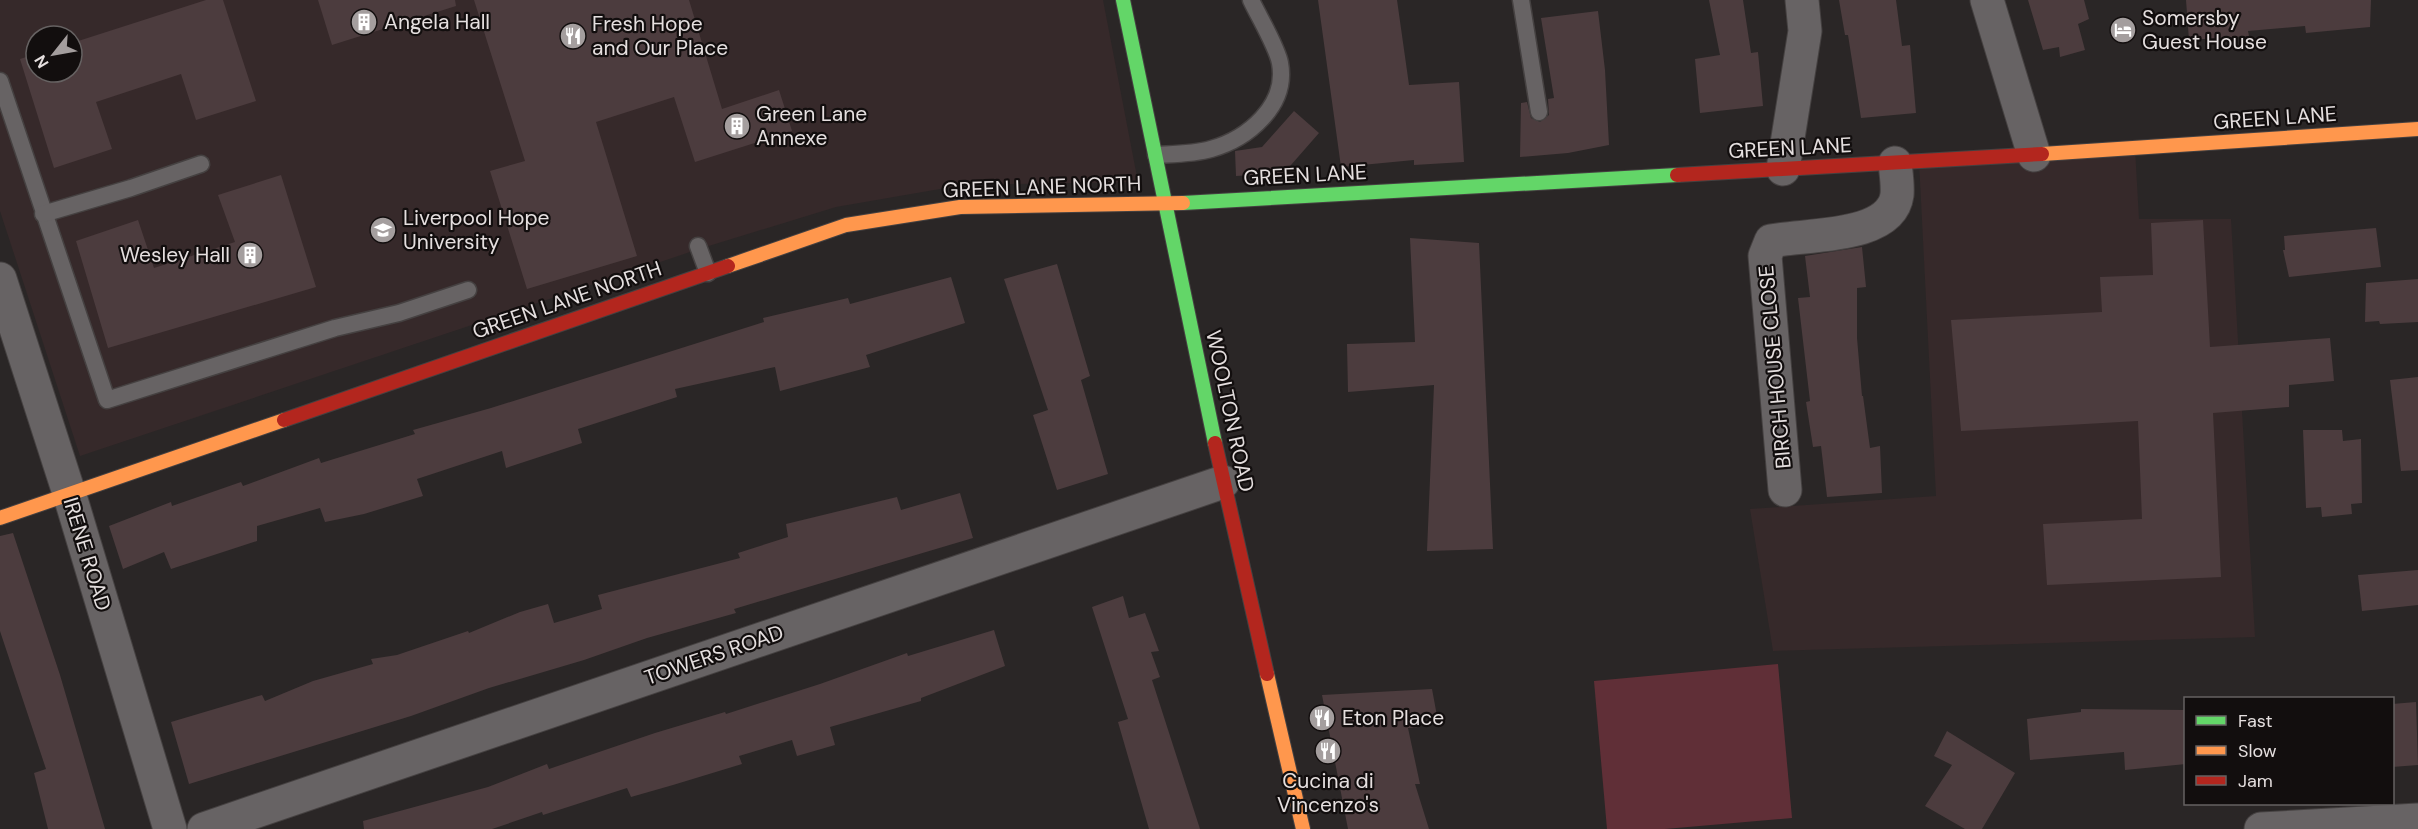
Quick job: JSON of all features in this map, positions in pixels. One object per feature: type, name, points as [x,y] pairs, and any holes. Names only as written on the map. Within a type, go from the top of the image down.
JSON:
[{"type":"street","name":"WOOLTON ROAD","points":[[1123,0],[1223,482],[1303,829]]},
{"type":"street","points":[[1783,169],[1805,31],[1802,0]]},
{"type":"street","points":[[1987,0],[2034,155]]},
{"type":"street","name":"GREEN LANE","points":[[1165,204],[2034,155],[2418,129]]},
{"type":"street","name":"BIRCH HOUSE CLOSE","points":[[1785,490],[1765,256],[1772,241],[1864,228],[1887,217],[1897,196],[1895,163]]},
{"type":"street","name":"GREEN LANE NORTH","points":[[0,518],[70,496],[846,225],[960,207],[1165,204]]},
{"type":"street","name":"IRENE ROAD","points":[[0,279],[70,496],[170,829]]},
{"type":"street","name":"TOWERS ROAD","points":[[204,829],[1223,482]]},
{"type":"street","points":[[2261,829],[2418,820]]},
{"type":"lane","points":[[1156,155],[1211,150],[1242,135],[1258,124],[1275,100],[1281,77],[1280,62],[1251,0]]},
{"type":"lane","points":[[1521,0],[1539,112]]},
{"type":"lane","points":[[0,81],[107,400],[335,327],[399,313],[468,290]]},
{"type":"lane","points":[[44,214],[201,164]]},
{"type":"lane","points":[[698,246],[708,273]]},
{"type":"shaded area","name":"Liverpool Hope University","points":[[0,0],[1103,0],[1138,182],[963,185],[836,207],[699,249],[80,456],[0,211]]},
{"type":"shaded area","points":[[2135,148],[2139,219],[2231,219],[2255,637],[1773,651],[1750,509],[1936,496],[1919,161]]},
{"type":"shaded area","points":[[1778,664],[1792,818],[1665,829],[1607,829],[1594,681]]},
{"type":"building","points":[[206,0],[223,0],[256,101],[196,120],[181,74],[96,102],[112,149],[54,168],[28,84],[84,84],[84,39]]},
{"type":"building","name":"Angela Hall","points":[[318,0],[455,0],[456,6],[332,45]]},
{"type":"building","points":[[474,0],[689,0],[722,109],[779,90],[792,131],[695,162],[674,97],[596,122],[637,256],[527,289],[490,171],[525,161]]},
{"type":"building","points":[[1318,0],[1397,0],[1409,85],[1459,82],[1464,162],[1414,165],[1414,160],[1341,167]]},
{"type":"building","points":[[1709,0],[1743,0],[1751,53],[1758,52],[1763,106],[1700,113],[1695,59],[1720,55]]},
{"type":"building","points":[[1839,0],[1896,0],[1902,46],[1910,45],[1916,113],[1861,118],[1848,35],[1845,35]]},
{"type":"building","points":[[2028,0],[2084,0],[2089,19],[2078,24],[2085,50],[2060,57],[2059,47],[2043,50]]},
{"type":"building","points":[[2186,0],[2371,0],[2370,27],[2306,33],[2305,26],[2248,31],[2249,36],[2189,40]]},
{"type":"building","points":[[1598,11],[1605,70],[1609,145],[1568,153],[1520,157],[1521,103],[1527,102],[1531,118],[1540,122],[1549,115],[1548,99],[1554,98],[1541,18]]},
{"type":"building","points":[[24,58],[24,72],[20,59]]},
{"type":"building","points":[[1294,111],[1319,133],[1284,173],[1236,176],[1235,151],[1262,147]]},
{"type":"building","name":"Wesley Hall","points":[[281,175],[316,287],[108,348],[76,241],[138,220],[154,268],[235,242],[218,195]]},
{"type":"building","points":[[2203,220],[2210,347],[2330,338],[2334,381],[2289,385],[2289,407],[2213,413],[2221,577],[2047,585],[2043,524],[2142,519],[2138,421],[1961,431],[1951,320],[2102,312],[2100,277],[2153,275],[2151,223]]},
{"type":"building","points":[[2376,228],[2381,267],[2289,277],[2283,250],[2285,250],[2284,236]]},
{"type":"building","points":[[1410,238],[1479,243],[1493,549],[1427,551],[1434,385],[1348,392],[1347,344],[1415,342]]},
{"type":"building","points":[[1862,247],[1866,287],[1857,288],[1857,338],[1862,396],[1870,448],[1880,446],[1882,493],[1827,497],[1821,446],[1813,447],[1806,402],[1810,401],[1798,298],[1810,297],[1805,256]]},
{"type":"building","points":[[1057,264],[1090,376],[1081,380],[1108,474],[1057,490],[1033,415],[1048,410],[1004,279]]},
{"type":"building","points":[[951,277],[965,323],[866,355],[870,367],[780,391],[775,367],[675,389],[677,397],[578,429],[582,443],[506,468],[502,451],[417,479],[423,496],[364,514],[325,522],[320,508],[257,526],[257,541],[171,569],[164,552],[123,569],[109,526],[171,502],[172,506],[241,482],[243,486],[319,458],[321,463],[415,434],[413,430],[491,408],[764,322],[763,318],[848,298],[850,304]]},
{"type":"building","points":[[2418,279],[2418,322],[2380,324],[2379,321],[2365,322],[2366,283]]},
{"type":"building","points":[[2418,377],[2418,470],[2401,471],[2390,380]]},
{"type":"building","points":[[2303,430],[2342,430],[2343,441],[2361,439],[2362,503],[2351,504],[2352,514],[2322,517],[2321,507],[2306,508]]},
{"type":"building","points":[[960,493],[973,538],[734,609],[736,613],[647,638],[584,660],[489,688],[411,716],[189,784],[171,722],[262,695],[265,701],[313,681],[373,664],[371,659],[397,655],[468,631],[469,633],[520,612],[548,604],[554,623],[602,609],[598,595],[740,558],[738,553],[788,537],[786,524],[897,497],[901,510]]},
{"type":"building","points":[[13,533],[60,675],[105,829],[48,829],[34,773],[46,769],[0,631],[0,536]]},
{"type":"building","points":[[2418,570],[2418,605],[2362,611],[2358,575]]},
{"type":"building","points":[[1123,596],[1129,618],[1145,613],[1159,651],[1151,652],[1160,677],[1152,680],[1200,829],[1149,829],[1118,722],[1128,719],[1092,607]]},
{"type":"building","points":[[994,630],[1005,666],[921,698],[921,701],[830,727],[835,745],[797,756],[792,740],[739,756],[742,764],[673,785],[631,797],[627,788],[492,829],[364,829],[363,821],[488,787],[547,764],[549,769],[655,733],[725,712],[726,714],[820,684],[907,653],[908,656]]},
{"type":"building","points":[[1432,689],[1437,716],[1421,714],[1421,727],[1408,728],[1420,784],[1415,784],[1429,829],[1348,829],[1322,695]]},
{"type":"building","points":[[2416,702],[2418,765],[2394,767],[2394,704]]},
{"type":"building","points":[[2081,709],[2184,710],[2184,764],[2125,770],[2124,752],[2030,760],[2027,719],[2081,712]]},
{"type":"building","points":[[1947,731],[2015,773],[1982,829],[1965,829],[1925,806],[1952,765],[1934,756]]},
{"type":"traffic: fast","points":[[1123,0],[1215,443]]},
{"type":"traffic: fast","points":[[1183,203],[1677,175]]},
{"type":"traffic: slow","points":[[2042,154],[2418,129]]},
{"type":"traffic: slow","points":[[728,266],[846,225],[960,207],[1183,203]]},
{"type":"traffic: slow","points":[[0,518],[284,420]]},
{"type":"traffic: slow","points":[[1267,674],[1303,829]]},
{"type":"traffic: jam","points":[[1677,175],[2042,154]]},
{"type":"traffic: jam","points":[[284,420],[728,266]]},
{"type":"traffic: jam","points":[[1215,443],[1267,674]]},
{"type":"place","name":"Angela Hall","points":[[364,22]]},
{"type":"place","name":"Somersby Guest House","points":[[2123,30]]},
{"type":"place","name":"Fresh Hope and Our Place","points":[[573,36]]},
{"type":"place","name":"Green Lane Annexe","points":[[737,126]]},
{"type":"place","name":"Liverpool Hope University","points":[[383,230]]},
{"type":"place","name":"Wesley Hall","points":[[250,255]]},
{"type":"place","name":"Eton Place","points":[[1322,718]]},
{"type":"place","name":"Cucina di Vincenzo's","points":[[1328,751]]}]
